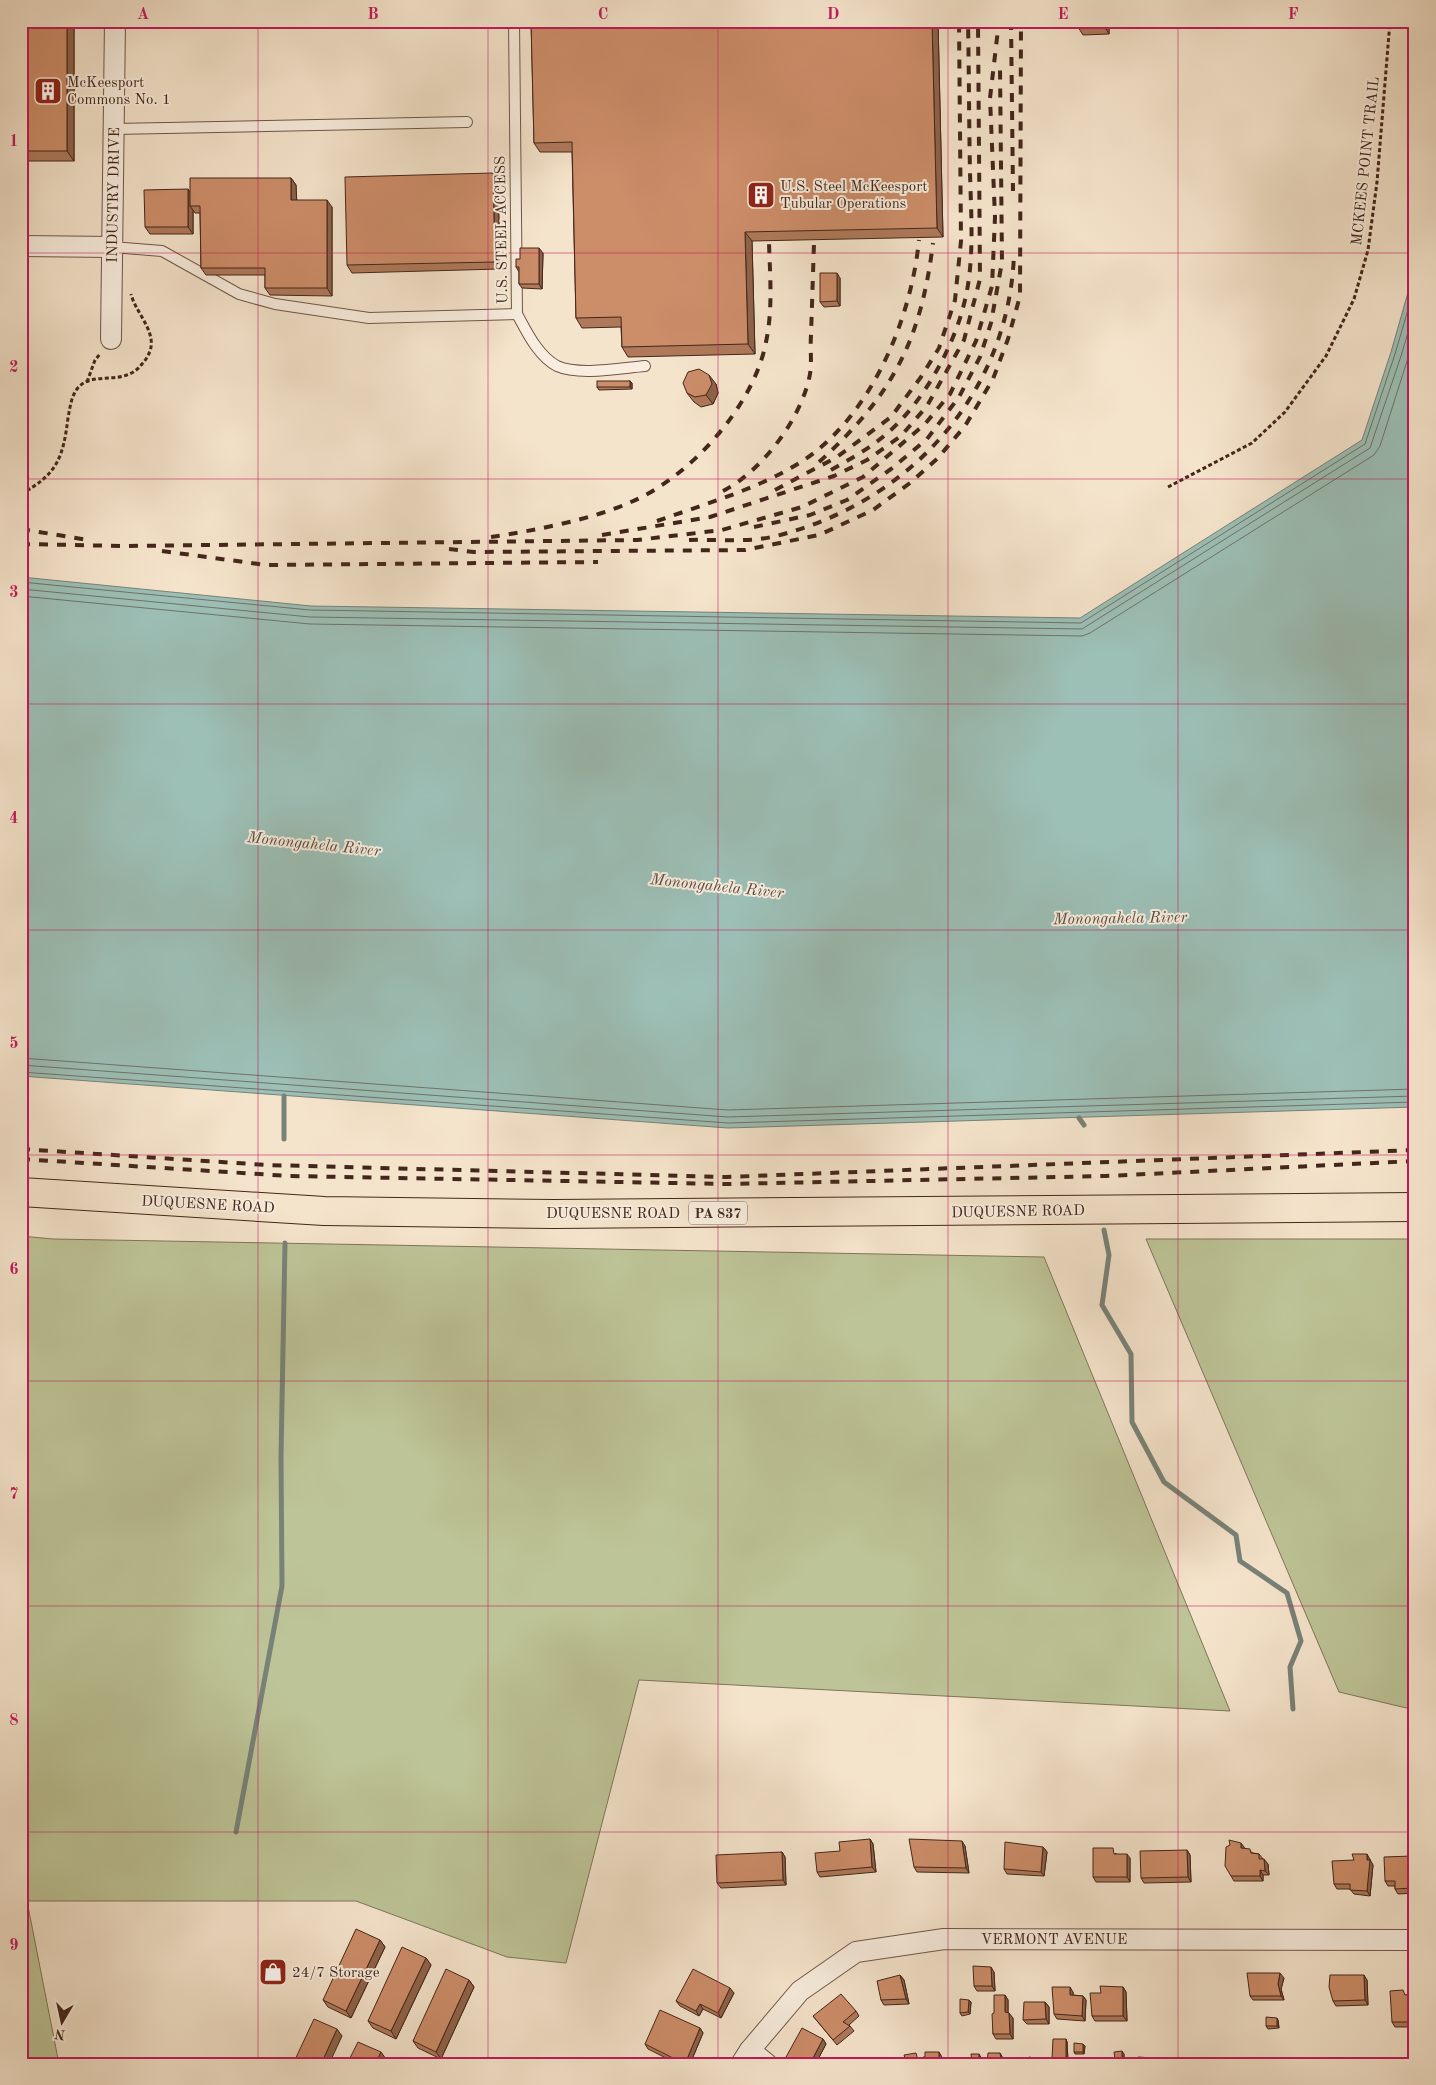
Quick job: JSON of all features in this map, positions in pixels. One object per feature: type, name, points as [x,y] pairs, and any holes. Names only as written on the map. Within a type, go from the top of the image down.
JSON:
[{"type":"main road","name":"DUQUESNE ROAD","points":[[21,1192],[324,1211],[554,1214],[1415,1207]]},
{"type":"street","name":"INDUSTRY DRIVE","points":[[111,339],[115,21]]},
{"type":"street","points":[[21,246],[112,247]]},
{"type":"street","name":"VERMONT AVENUE","points":[[745,2057],[800,1991],[856,1952],[944,1939],[1415,1940]]},
{"type":"street","points":[[745,2057],[767,2064]]},
{"type":"lane","name":"U.S. STEEL ACCESS","points":[[514,21],[518,314],[534,344],[556,365],[574,370],[645,366]]},
{"type":"lane","points":[[114,129],[468,122]]},
{"type":"lane","points":[[112,247],[162,251],[239,294],[275,304],[369,318],[518,314]]},
{"type":"path","name":"MCKEES POINT TRAIL","points":[[1168,487],[1252,443],[1285,412],[1326,356],[1354,299],[1368,250],[1377,182],[1390,21]]},
{"type":"path","points":[[87,382],[95,360],[111,339]]},
{"type":"green space","points":[[21,1236],[53,1239],[1044,1257],[1230,1711],[639,1680],[566,1963],[507,1957],[356,1901],[27,1901],[59,2064],[21,2064]]},
{"type":"green space","points":[[1146,1239],[1415,1239],[1415,1710],[1339,1692]]},
{"type":"water","name":"Monongahela River","points":[[1415,268],[1415,1107],[728,1128],[21,1076],[21,577],[311,606],[1080,618],[1362,440],[1391,352]]},
{"type":"building","name":"McKeesport Commons No. 1","points":[[21,21],[67,21],[67,151],[21,151]]},
{"type":"building","name":"U.S. Steel McKeesport Tubular Operations","points":[[531,21],[932,21],[937,228],[745,232],[748,344],[622,347],[621,317],[576,318],[572,142],[534,143]]},
{"type":"building","points":[[1078,21],[1104,21],[1104,26],[1078,27]]},
{"type":"building","points":[[493,173],[495,262],[347,265],[345,177]]},
{"type":"building","points":[[190,178],[291,178],[291,200],[327,200],[327,288],[265,288],[265,268],[201,268],[200,206],[190,206]]},
{"type":"building","points":[[188,189],[188,227],[145,227],[144,190]]},
{"type":"building","points":[[520,248],[539,248],[539,284],[519,284],[519,267],[516,267],[516,259],[520,259]]},
{"type":"building","points":[[820,273],[837,273],[837,301],[820,302]]},
{"type":"building","points":[[699,369],[709,375],[712,384],[706,395],[695,397],[687,393],[683,383],[688,372]]},
{"type":"building","points":[[597,381],[630,381],[630,387],[597,387]]},
{"type":"building","points":[[870,1839],[872,1867],[817,1872],[815,1853],[840,1851],[839,1842]]},
{"type":"building","points":[[909,1839],[962,1841],[966,1868],[914,1867]]},
{"type":"building","points":[[1229,1840],[1241,1843],[1241,1848],[1250,1849],[1251,1853],[1259,1854],[1259,1859],[1264,1859],[1265,1871],[1260,1870],[1260,1876],[1231,1876],[1225,1866],[1226,1847],[1230,1845]]},
{"type":"building","points":[[1005,1842],[1043,1847],[1041,1872],[1004,1869]]},
{"type":"building","points":[[1093,1848],[1113,1848],[1114,1854],[1127,1854],[1127,1877],[1093,1877]]},
{"type":"building","points":[[1187,1850],[1188,1877],[1141,1878],[1140,1851]]},
{"type":"building","points":[[782,1852],[783,1880],[717,1883],[716,1855]]},
{"type":"building","points":[[1352,1854],[1367,1854],[1367,1860],[1370,1860],[1367,1891],[1350,1890],[1350,1884],[1334,1884],[1332,1861],[1354,1860]]},
{"type":"building","points":[[1412,1856],[1413,1888],[1395,1889],[1395,1881],[1385,1881],[1384,1857]]},
{"type":"building","points":[[356,1929],[380,1940],[346,2011],[323,2000]]},
{"type":"building","points":[[402,1947],[426,1958],[391,2031],[368,2021]]},
{"type":"building","points":[[973,1966],[991,1967],[992,1986],[974,1986]]},
{"type":"building","points":[[446,1969],[469,1980],[436,2052],[413,2041]]},
{"type":"building","points":[[693,1969],[730,1988],[718,2013],[700,2004],[696,2011],[676,2001]]},
{"type":"building","points":[[1247,1973],[1280,1973],[1278,1984],[1281,1996],[1250,1996]]},
{"type":"building","points":[[900,1975],[906,1999],[881,2000],[877,1981]]},
{"type":"building","points":[[1330,1975],[1364,1975],[1365,2000],[1333,2001],[1329,1987]]},
{"type":"building","points":[[1100,1986],[1123,1987],[1123,2016],[1092,2016],[1090,1993],[1101,1993]]},
{"type":"building","points":[[1052,1987],[1070,1987],[1070,1995],[1083,1996],[1082,2016],[1054,2014]]},
{"type":"building","points":[[1403,1990],[1405,1995],[1415,1994],[1415,2022],[1392,2022],[1390,1991]]},
{"type":"building","points":[[841,1994],[856,2011],[843,2022],[850,2026],[833,2040],[813,2016]]},
{"type":"building","points":[[994,1995],[1005,1995],[1005,2012],[1009,2013],[1010,2034],[993,2034],[992,2014],[994,2013]]},
{"type":"building","points":[[960,1999],[969,2000],[968,2012],[960,2013]]},
{"type":"building","points":[[1024,2002],[1045,2002],[1046,2019],[1023,2020]]},
{"type":"building","points":[[660,2010],[700,2028],[685,2064],[645,2044]]},
{"type":"building","points":[[1266,2017],[1277,2018],[1277,2026],[1266,2026]]},
{"type":"building","points":[[314,2019],[337,2029],[321,2064],[293,2064]]},
{"type":"building","points":[[802,2028],[823,2039],[813,2058],[820,2062],[820,2064],[799,2064],[786,2057]]},
{"type":"building","points":[[1053,2039],[1066,2039],[1066,2058],[1052,2059]]},
{"type":"building","points":[[358,2042],[381,2052],[375,2064],[347,2064]]},
{"type":"building","points":[[1074,2043],[1083,2044],[1083,2052],[1074,2052]]},
{"type":"building","points":[[1122,2051],[1122,2058],[1115,2059],[1114,2052]]},
{"type":"building","points":[[925,2052],[939,2052],[939,2058],[947,2060],[947,2064],[923,2064]]},
{"type":"building","points":[[916,2053],[919,2064],[907,2064],[904,2055]]},
{"type":"building","points":[[988,2053],[1000,2053],[1002,2064],[987,2064]]},
{"type":"building","points":[[971,2054],[979,2054],[979,2064],[972,2064]]},
{"type":"building","points":[[1029,2057],[1039,2059],[1039,2064],[1016,2064],[1016,2059],[1028,2060]]},
{"type":"building","points":[[1138,2057],[1153,2058],[1155,2064],[1136,2064]]},
{"type":"building","points":[[647,2059],[654,2064],[644,2064]]},
{"type":"building","points":[[1093,2061],[1123,2062],[1123,2064],[1093,2064]]},
{"type":"building","points":[[1246,2062],[1279,2063],[1280,2064],[1246,2064]]},
{"type":"waterway","points":[[284,1096],[284,1139]]},
{"type":"waterway","points":[[1079,1118],[1084,1125]]},
{"type":"waterway","points":[[1104,1230],[1109,1255],[1102,1305],[1131,1354],[1132,1422],[1164,1482],[1236,1535],[1240,1561],[1287,1593],[1301,1641],[1290,1667],[1293,1709]]},
{"type":"waterway","points":[[236,1832],[282,1586],[281,1456],[285,1243]]},
{"type":"railway","points":[[775,490],[837,457],[891,417],[921,377],[939,348],[955,300],[961,241],[959,21]]},
{"type":"railway","points":[[831,470],[879,440],[911,409],[944,358],[959,321],[970,272],[971,255],[968,21]]},
{"type":"railway","points":[[602,535],[710,517],[834,476],[867,460],[901,436],[927,406],[964,340],[980,279],[978,21]]},
{"type":"railway","points":[[21,544],[125,546],[637,540],[722,530],[802,507],[863,477],[925,424],[950,394],[976,341],[992,286],[995,217],[990,98],[999,21]]},
{"type":"railway","points":[[1011,21],[1013,191]]},
{"type":"railway","points":[[449,549],[474,552],[745,550],[819,535],[873,510],[910,483],[937,459],[965,426],[993,379],[1008,339],[1020,296],[1021,21]]},
{"type":"railway","points":[[754,527],[810,515],[847,500],[891,469],[927,439],[959,397],[980,357],[991,323],[1002,262],[1000,68]]},
{"type":"railway","points":[[657,521],[731,495],[784,472],[826,443],[848,420],[867,393],[897,334],[915,271],[919,240]]},
{"type":"railway","points":[[491,537],[544,528],[581,519],[631,502],[653,491],[675,475],[716,437],[734,414],[748,390],[759,366],[766,342],[770,305],[769,243]]},
{"type":"railway","points":[[723,491],[738,482],[766,457],[789,425],[806,391],[811,365],[814,243]]},
{"type":"railway","points":[[819,462],[866,414],[884,390],[899,364],[911,338],[920,309],[928,278],[933,243]]},
{"type":"railway","points":[[689,540],[744,540],[776,536],[824,520],[869,498],[908,469],[943,435],[972,396],[993,352],[1008,305],[1014,254]]},
{"type":"railway","points":[[21,529],[88,540]]},
{"type":"railway","points":[[162,551],[266,565],[598,562]]},
{"type":"railway","points":[[21,1149],[267,1165],[727,1177],[1415,1150]]},
{"type":"railway","points":[[21,1159],[290,1176],[728,1184],[1106,1176],[1415,1161]]},
{"type":"place","name":"McKeesport Commons No. 1","points":[[48,91]]},
{"type":"place","name":"U.S. Steel McKeesport Tubular Operations","points":[[761,195]]},
{"type":"place","name":"24/7 Storage","points":[[273,1972]]}]
